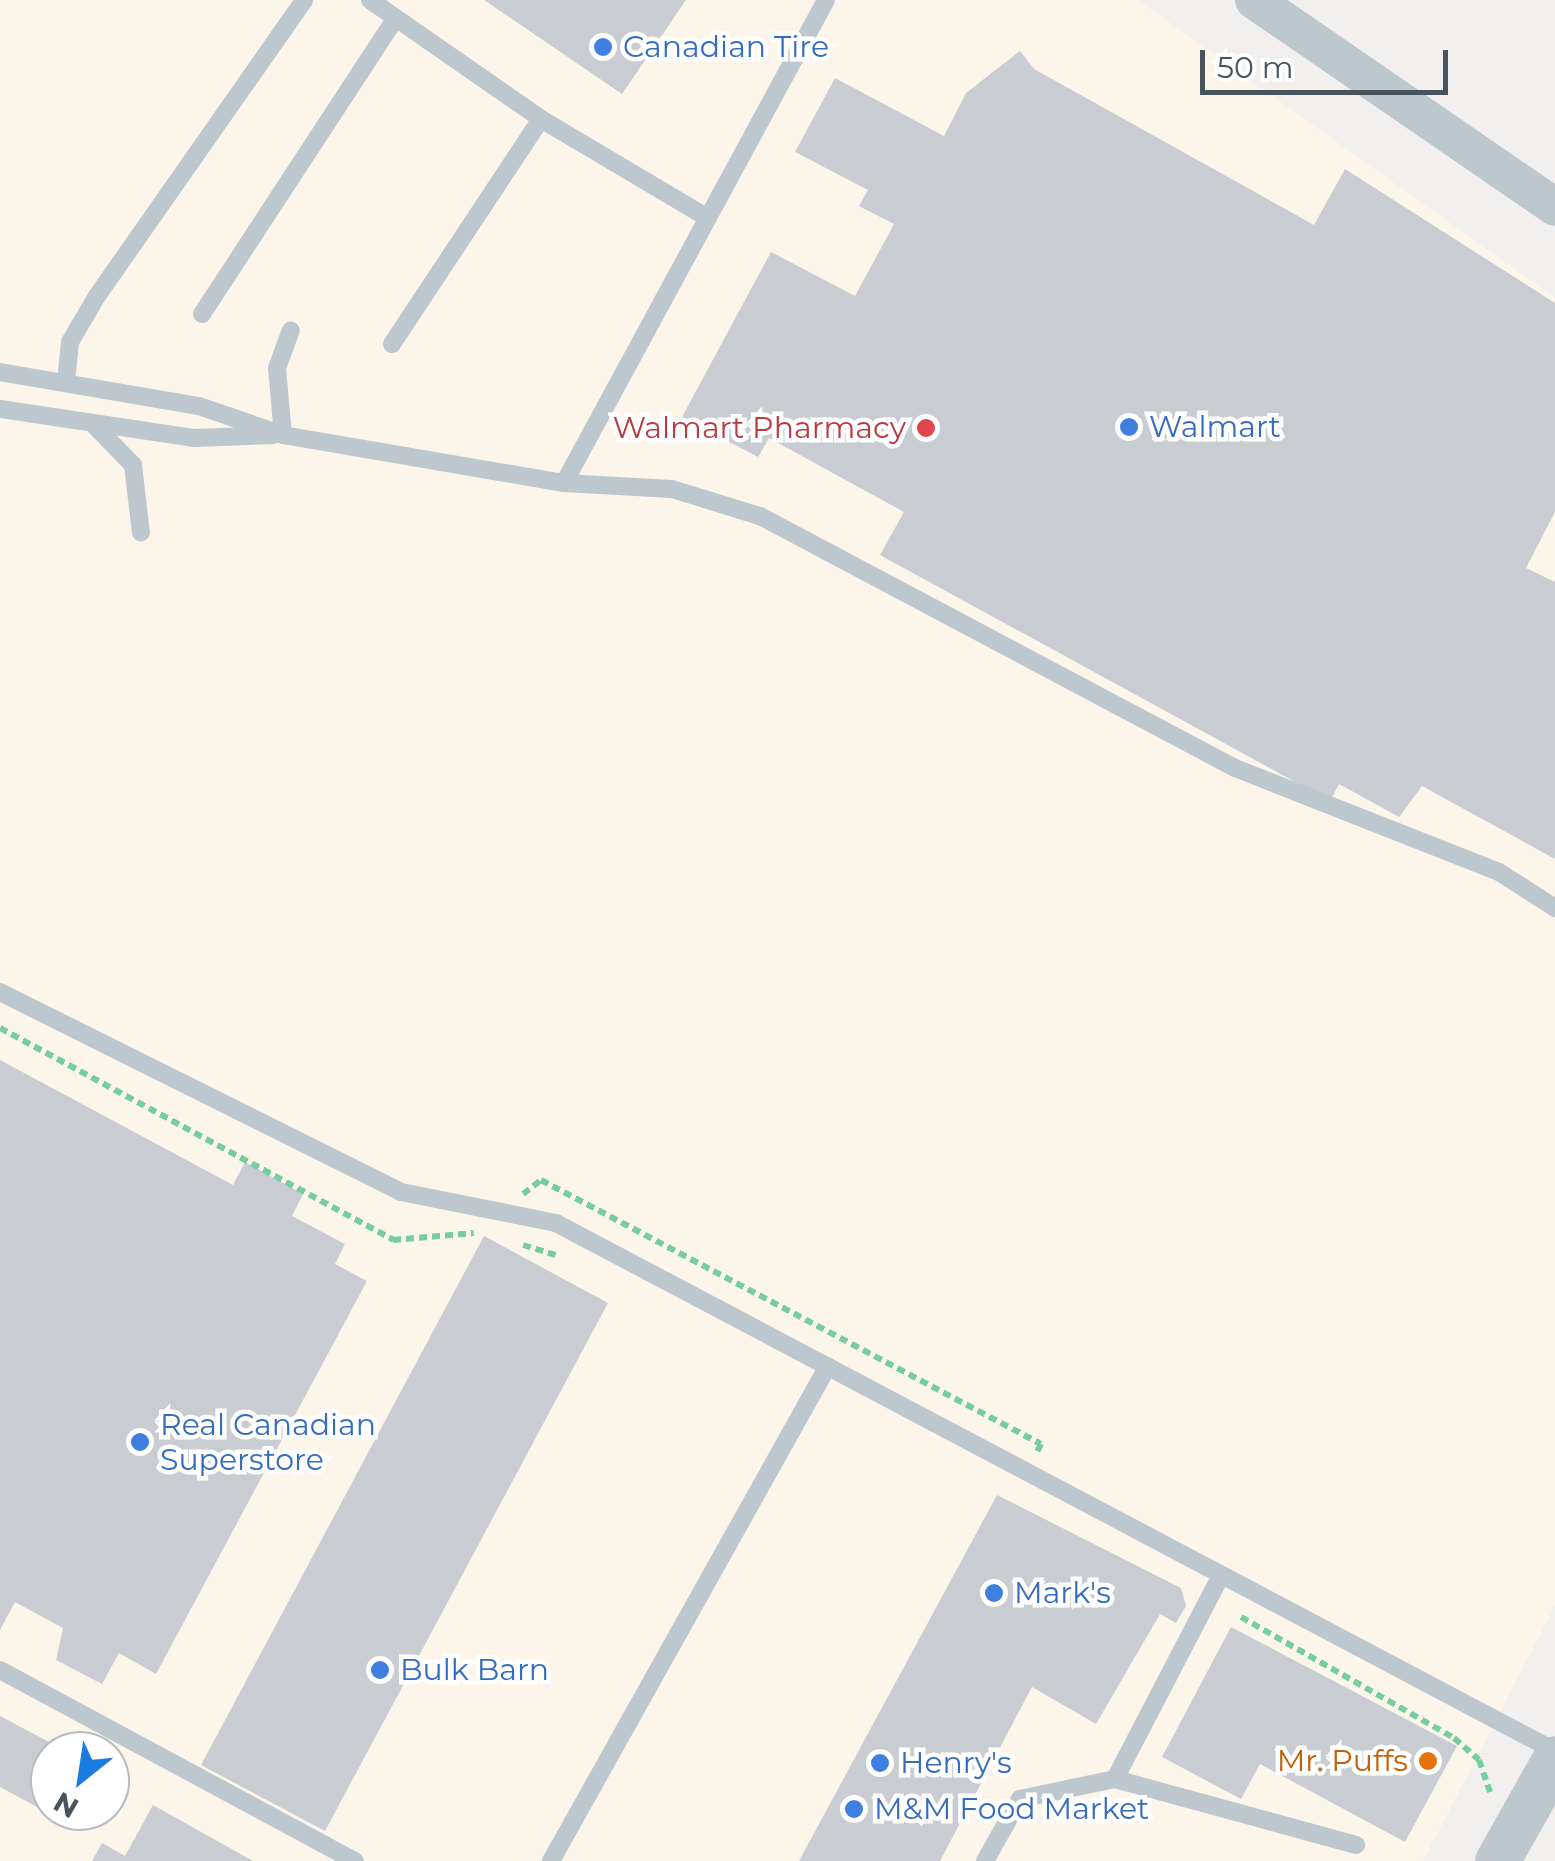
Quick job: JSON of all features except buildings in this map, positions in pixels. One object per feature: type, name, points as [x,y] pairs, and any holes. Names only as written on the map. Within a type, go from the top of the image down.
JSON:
[{"type":"street","points":[[1254,0],[1555,207]]},
{"type":"street","points":[[1497,1861],[1555,1754]]},
{"type":"lane","points":[[66,382],[70,342],[96,296],[304,0]]},
{"type":"lane","points":[[370,0],[541,119],[708,218]]},
{"type":"lane","points":[[564,483],[826,0]]},
{"type":"lane","points":[[202,314],[394,19]]},
{"type":"lane","points":[[392,344],[541,119]]},
{"type":"lane","points":[[283,435],[277,368],[291,330]]},
{"type":"lane","points":[[0,372],[199,406],[283,435],[564,483],[672,489],[760,516],[1235,768],[1499,872],[1555,908]]},
{"type":"lane","points":[[0,409],[195,438],[283,435]]},
{"type":"lane","points":[[89,422],[133,465],[141,533]]},
{"type":"lane","points":[[0,992],[400,1192],[556,1222],[1555,1754]]},
{"type":"lane","points":[[552,1861],[828,1366]]},
{"type":"lane","points":[[1115,1779],[1221,1574]]},
{"type":"lane","points":[[0,1670],[355,1861]]},
{"type":"lane","points":[[985,1861],[1020,1798],[1115,1779],[1356,1844]]},
{"type":"shaded area","points":[[0,0],[1138,0],[1555,298],[1555,1606],[1423,1861],[0,1861]]},
{"type":"place","name":"Canadian Tire","points":[[603,47]]},
{"type":"place","name":"Walmart","points":[[1129,427]]},
{"type":"place","name":"Walmart Pharmacy","points":[[926,428]]},
{"type":"place","name":"Real Canadian Superstore","points":[[140,1442]]},
{"type":"place","name":"Mark's","points":[[994,1593]]},
{"type":"place","name":"Bulk Barn","points":[[380,1670]]},
{"type":"place","name":"Mr. Puffs","points":[[1428,1761]]},
{"type":"place","name":"Henry's","points":[[880,1763]]},
{"type":"place","name":"M&M Food Market","points":[[854,1809]]}]
